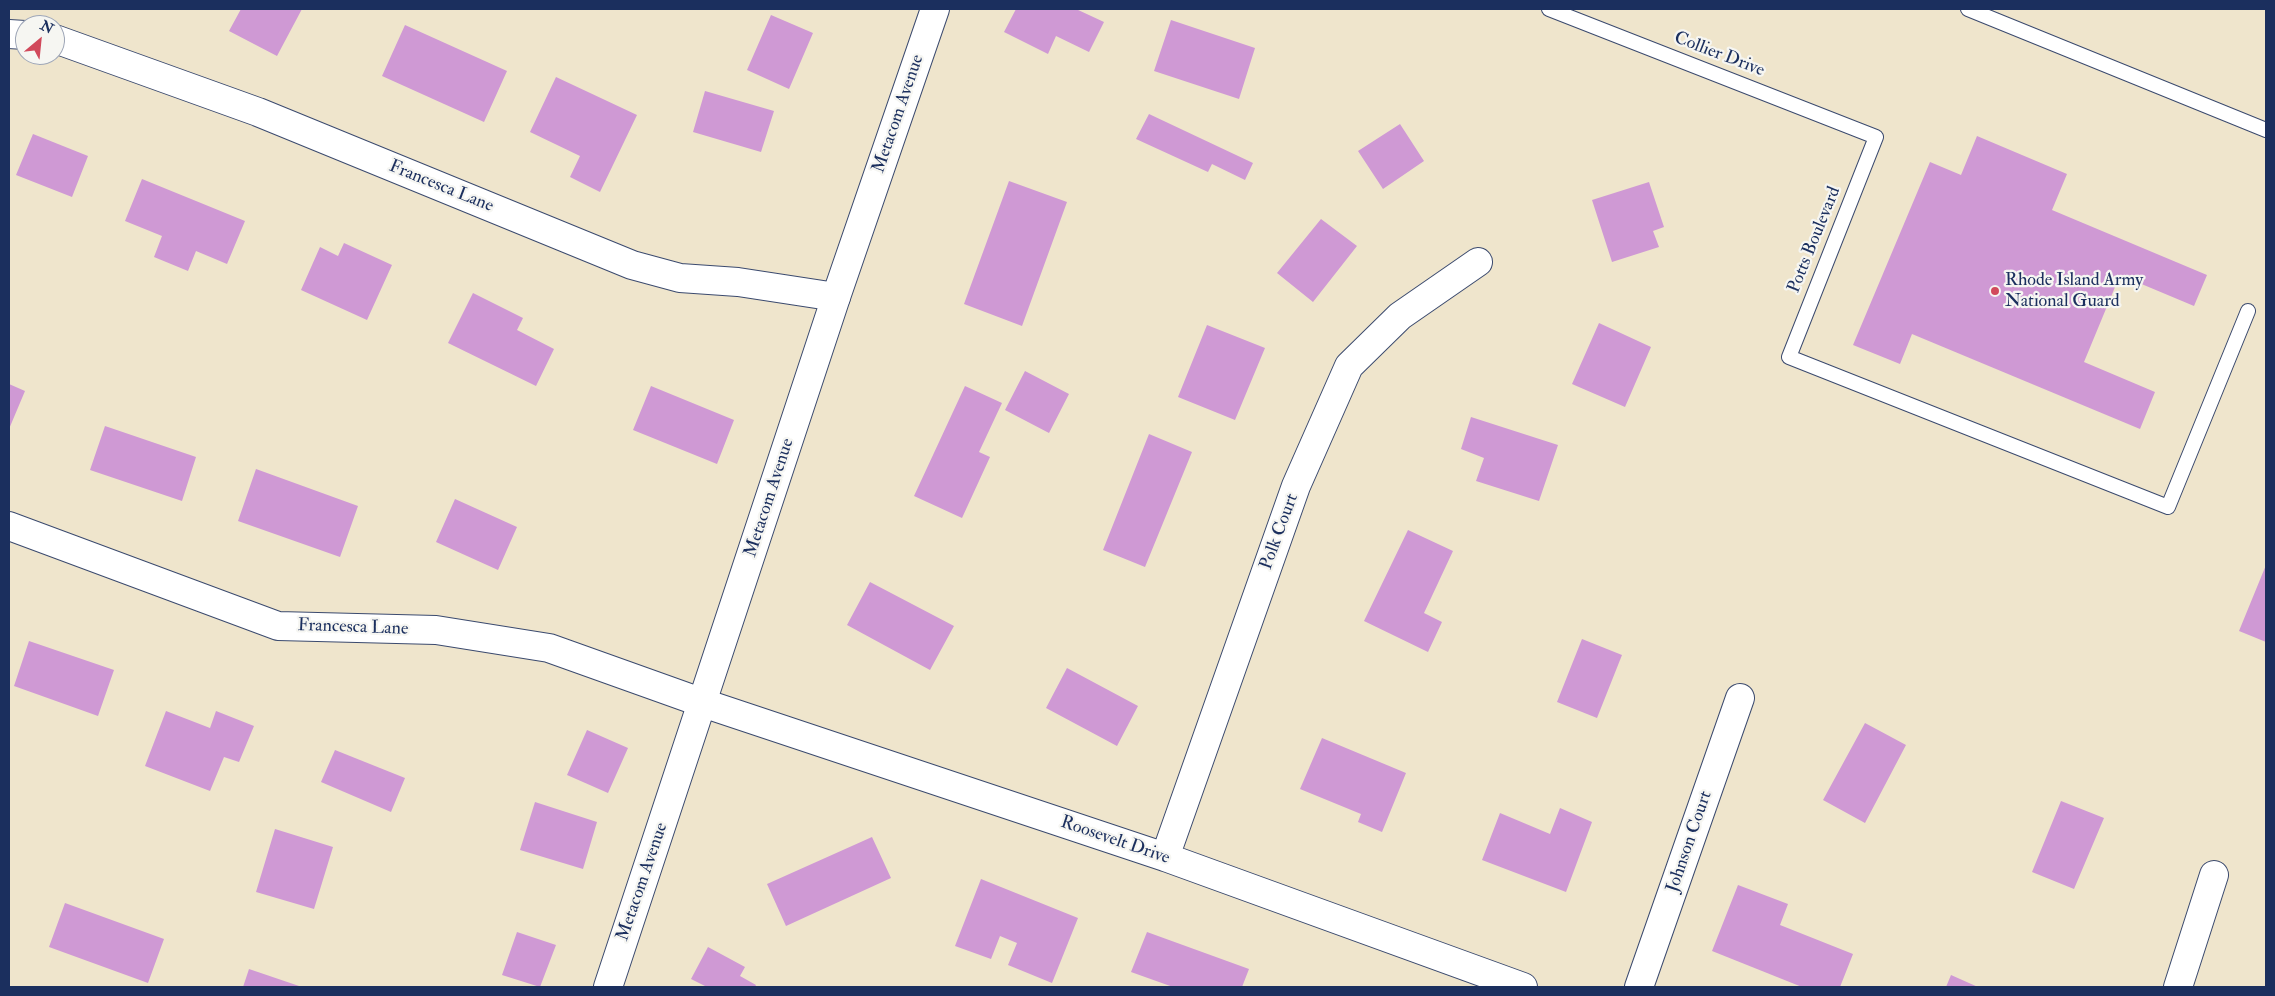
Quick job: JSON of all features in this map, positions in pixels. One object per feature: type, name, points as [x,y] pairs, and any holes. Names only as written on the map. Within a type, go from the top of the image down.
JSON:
[{"type":"street","name":"Metacom Avenue","points":[[608,987],[836,297],[935,9]]},
{"type":"street","name":"Francesca Lane","points":[[65,43],[258,112],[632,265],[680,278],[738,282],[836,297]]},
{"type":"street","name":"Polk Court","points":[[1165,857],[1296,486],[1350,366],[1400,316],[1478,262]]},
{"type":"street","name":"Francesca Lane","points":[[9,526],[278,626],[436,630],[549,648],[703,703]]},
{"type":"street","name":"Johnson Court","points":[[1639,987],[1740,698]]},
{"type":"street","name":"Roosevelt Drive","points":[[703,703],[1165,857],[1524,987]]},
{"type":"street","points":[[2178,987],[2214,875]]},
{"type":"lane","name":"Collier Drive","points":[[1549,9],[1876,137]]},
{"type":"lane","points":[[1968,9],[2266,130]]},
{"type":"lane","name":"Potts Boulevard","points":[[1876,137],[1789,357],[2168,507],[2248,311]]},
{"type":"building","points":[[241,9],[302,9],[277,56],[229,31]]},
{"type":"building","points":[[1016,9],[1076,9],[1104,22],[1089,52],[1056,36],[1048,54],[1004,32]]},
{"type":"building","points":[[771,15],[813,33],[789,89],[747,70]]},
{"type":"building","points":[[1171,20],[1255,48],[1239,99],[1154,71]]},
{"type":"building","points":[[405,25],[507,71],[484,122],[382,76]]},
{"type":"building","points":[[556,77],[637,115],[600,192],[570,177],[580,156],[530,132]]},
{"type":"building","points":[[705,91],[774,111],[761,152],[693,132]]},
{"type":"building","points":[[1149,114],[1253,163],[1245,180],[1212,164],[1208,172],[1136,139]]},
{"type":"building","points":[[1400,124],[1424,161],[1383,189],[1358,151]]},
{"type":"building","points":[[33,134],[88,156],[72,197],[16,175]]},
{"type":"building","name":"Rhode Island Army National Guard","points":[[1977,136],[2067,174],[2052,210],[2207,275],[2194,306],[2120,275],[2084,362],[2155,392],[2140,429],[1912,334],[1900,364],[1853,345],[1930,162],[1961,175]]},
{"type":"building","points":[[142,179],[245,221],[227,264],[196,251],[188,271],[154,257],[162,236],[125,221]]},
{"type":"building","points":[[1009,181],[1067,202],[1022,326],[964,304]]},
{"type":"building","points":[[1649,182],[1664,227],[1653,231],[1659,247],[1612,262],[1592,200]]},
{"type":"building","points":[[1321,219],[1357,246],[1313,302],[1277,273]]},
{"type":"building","points":[[344,243],[392,265],[367,320],[301,290],[320,247],[338,256]]},
{"type":"building","points":[[473,293],[523,318],[517,330],[554,349],[536,386],[448,343]]},
{"type":"building","points":[[1599,323],[1651,347],[1625,407],[1572,384]]},
{"type":"building","points":[[1207,325],[1265,348],[1235,420],[1178,397]]},
{"type":"building","points":[[1025,371],[1069,394],[1049,433],[1005,410]]},
{"type":"building","points":[[9,384],[25,391],[9,429]]},
{"type":"building","points":[[651,386],[734,420],[717,464],[633,430]]},
{"type":"building","points":[[965,386],[1002,403],[979,452],[990,457],[962,518],[914,496]]},
{"type":"building","points":[[1471,417],[1558,445],[1539,501],[1476,481],[1484,458],[1461,449]]},
{"type":"building","points":[[105,426],[196,457],[182,501],[90,470]]},
{"type":"building","points":[[1149,434],[1192,452],[1145,567],[1103,550]]},
{"type":"building","points":[[256,469],[358,506],[340,557],[238,521]]},
{"type":"building","points":[[455,499],[517,527],[498,570],[436,542]]},
{"type":"building","points":[[1408,530],[1453,551],[1424,613],[1442,622],[1428,652],[1364,621]]},
{"type":"building","points":[[2266,565],[2266,642],[2239,631]]},
{"type":"building","points":[[870,582],[954,626],[930,670],[847,625]]},
{"type":"building","points":[[1582,639],[1622,655],[1597,718],[1557,702]]},
{"type":"building","points":[[29,641],[114,670],[98,716],[14,686]]},
{"type":"building","points":[[1067,668],[1138,706],[1117,746],[1046,708]]},
{"type":"building","points":[[166,711],[210,728],[216,711],[254,726],[239,762],[224,757],[210,791],[145,766]]},
{"type":"building","points":[[1865,723],[1906,745],[1865,823],[1823,800]]},
{"type":"building","points":[[587,730],[628,748],[608,793],[567,775]]},
{"type":"building","points":[[1322,738],[1406,773],[1382,832],[1358,822],[1361,814],[1300,789]]},
{"type":"building","points":[[335,750],[405,778],[391,812],[321,782]]},
{"type":"building","points":[[2061,801],[2104,818],[2074,889],[2032,872]]},
{"type":"building","points":[[535,802],[597,822],[583,869],[520,850]]},
{"type":"building","points":[[1560,808],[1592,822],[1566,892],[1482,860],[1500,813],[1550,834]]},
{"type":"building","points":[[275,829],[333,847],[314,909],[256,892]]},
{"type":"building","points":[[872,837],[891,878],[786,926],[767,884]]},
{"type":"building","points":[[981,879],[1078,918],[1052,983],[1008,965],[1017,943],[1000,936],[991,959],[955,946]]},
{"type":"building","points":[[1738,885],[1788,904],[1780,925],[1853,954],[1840,987],[1802,987],[1712,951]]},
{"type":"building","points":[[65,903],[164,939],[148,983],[49,947]]},
{"type":"building","points":[[517,932],[556,945],[540,987],[502,975]]},
{"type":"building","points":[[1147,932],[1249,969],[1242,987],[1173,987],[1131,972]]},
{"type":"building","points":[[708,947],[745,967],[740,976],[756,985],[755,987],[707,987],[691,979]]},
{"type":"building","points":[[249,969],[302,987],[243,987]]},
{"type":"building","points":[[1951,975],[1978,987],[1946,987]]},
{"type":"place","name":"Rhode Island Army National Guard","points":[[1995,291]]}]
